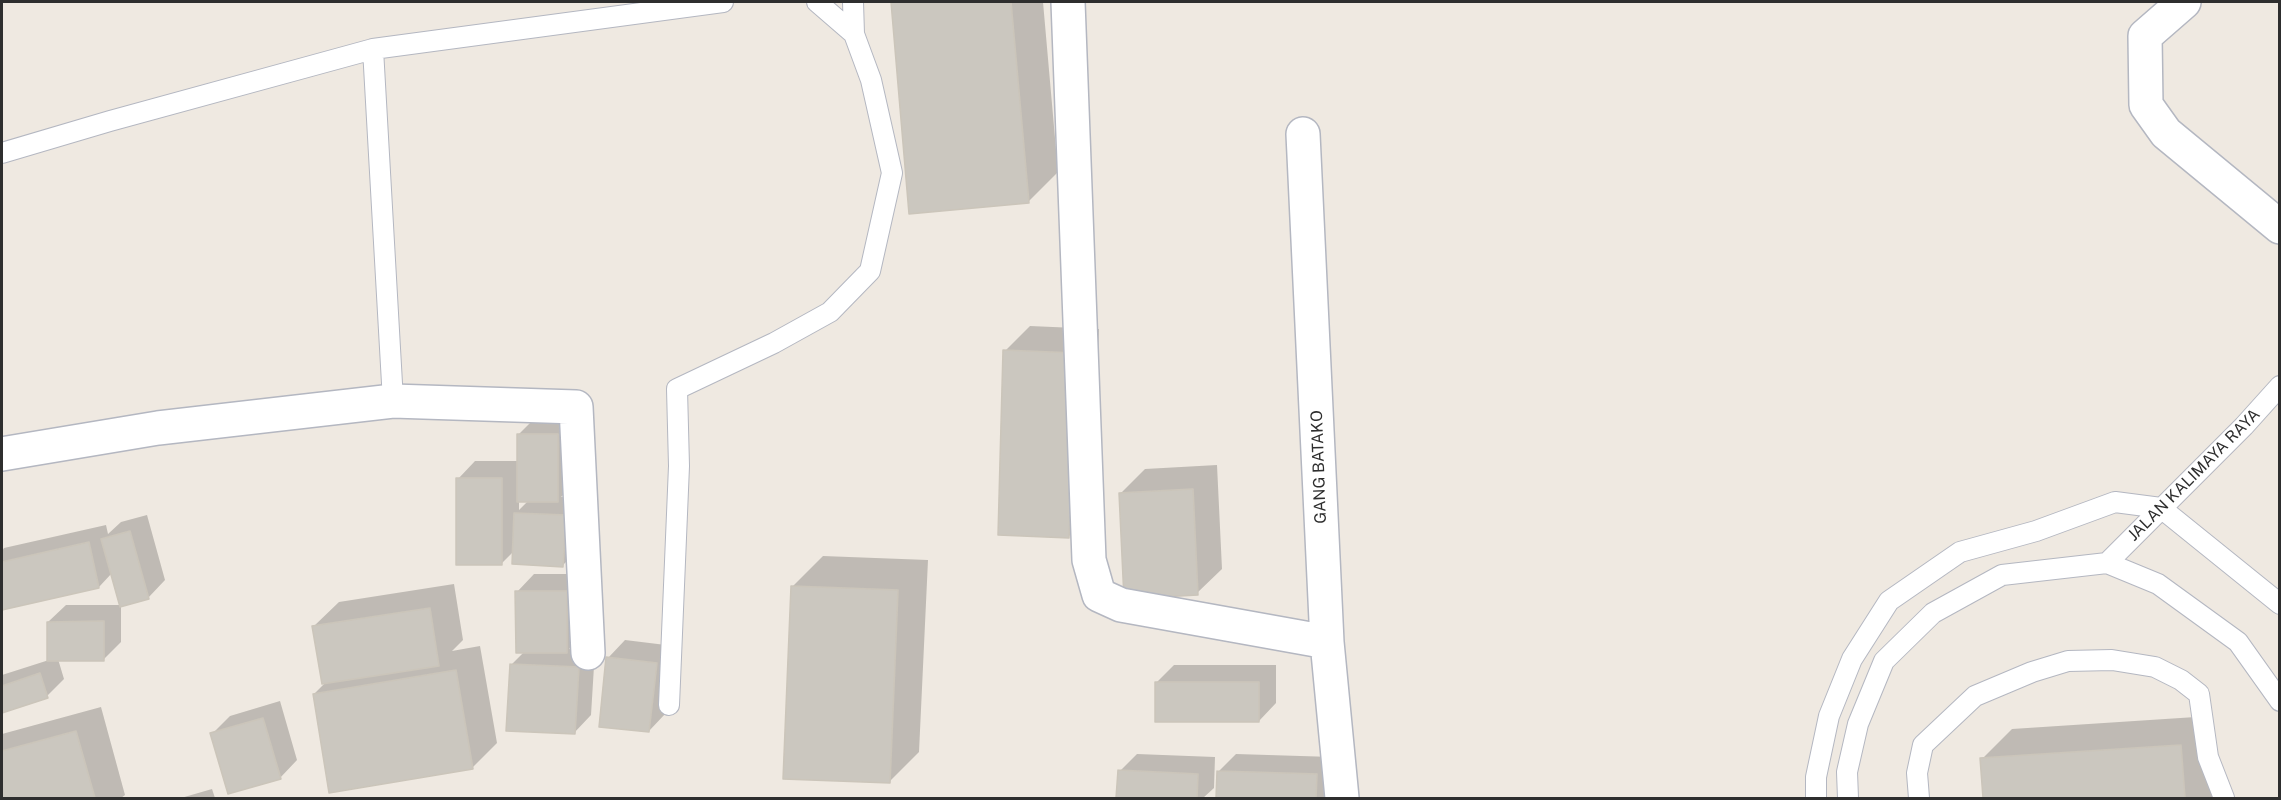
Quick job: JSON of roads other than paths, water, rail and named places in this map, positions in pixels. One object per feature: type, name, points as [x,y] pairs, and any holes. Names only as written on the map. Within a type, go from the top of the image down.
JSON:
[{"type":"street","points":[[1068,2],[1089,560],[1099,595],[1121,605],[1327,642]]},
{"type":"street","points":[[2184,2],[2145,36],[2146,105],[2166,133],[2280,227]]},
{"type":"street","name":"GANG BATAKO","points":[[1303,134],[1327,642],[1342,798]]},
{"type":"street","points":[[2,454],[158,428],[393,401],[576,407],[588,653]]},
{"type":"lane","points":[[2,153],[374,49],[723,2]]},
{"type":"lane","points":[[817,2],[854,33]]},
{"type":"lane","points":[[669,705],[679,466],[677,389],[774,343],[830,312],[870,271],[892,173],[871,80],[854,33],[853,2]]},
{"type":"lane","points":[[374,49],[393,401]]},
{"type":"lane","name":"JALAN KALIMAYA RAYA","points":[[2107,563],[2244,426],[2280,386]]},
{"type":"lane","points":[[1816,798],[1816,777],[1829,716],[1852,659],[1889,601],[1960,552],[2036,531],[2115,502],[2160,508],[2280,604]]},
{"type":"lane","points":[[1848,798],[1847,772],[1858,723],[1884,661],[1933,613],[2002,575],[2107,563],[2158,584],[2238,642],[2280,701]]},
{"type":"lane","points":[[1919,798],[1917,773],[1923,745],[1975,696],[2032,672],[2068,661],[2112,660],[2156,668],[2181,680],[2199,694],[2208,757],[2224,798]]}]
